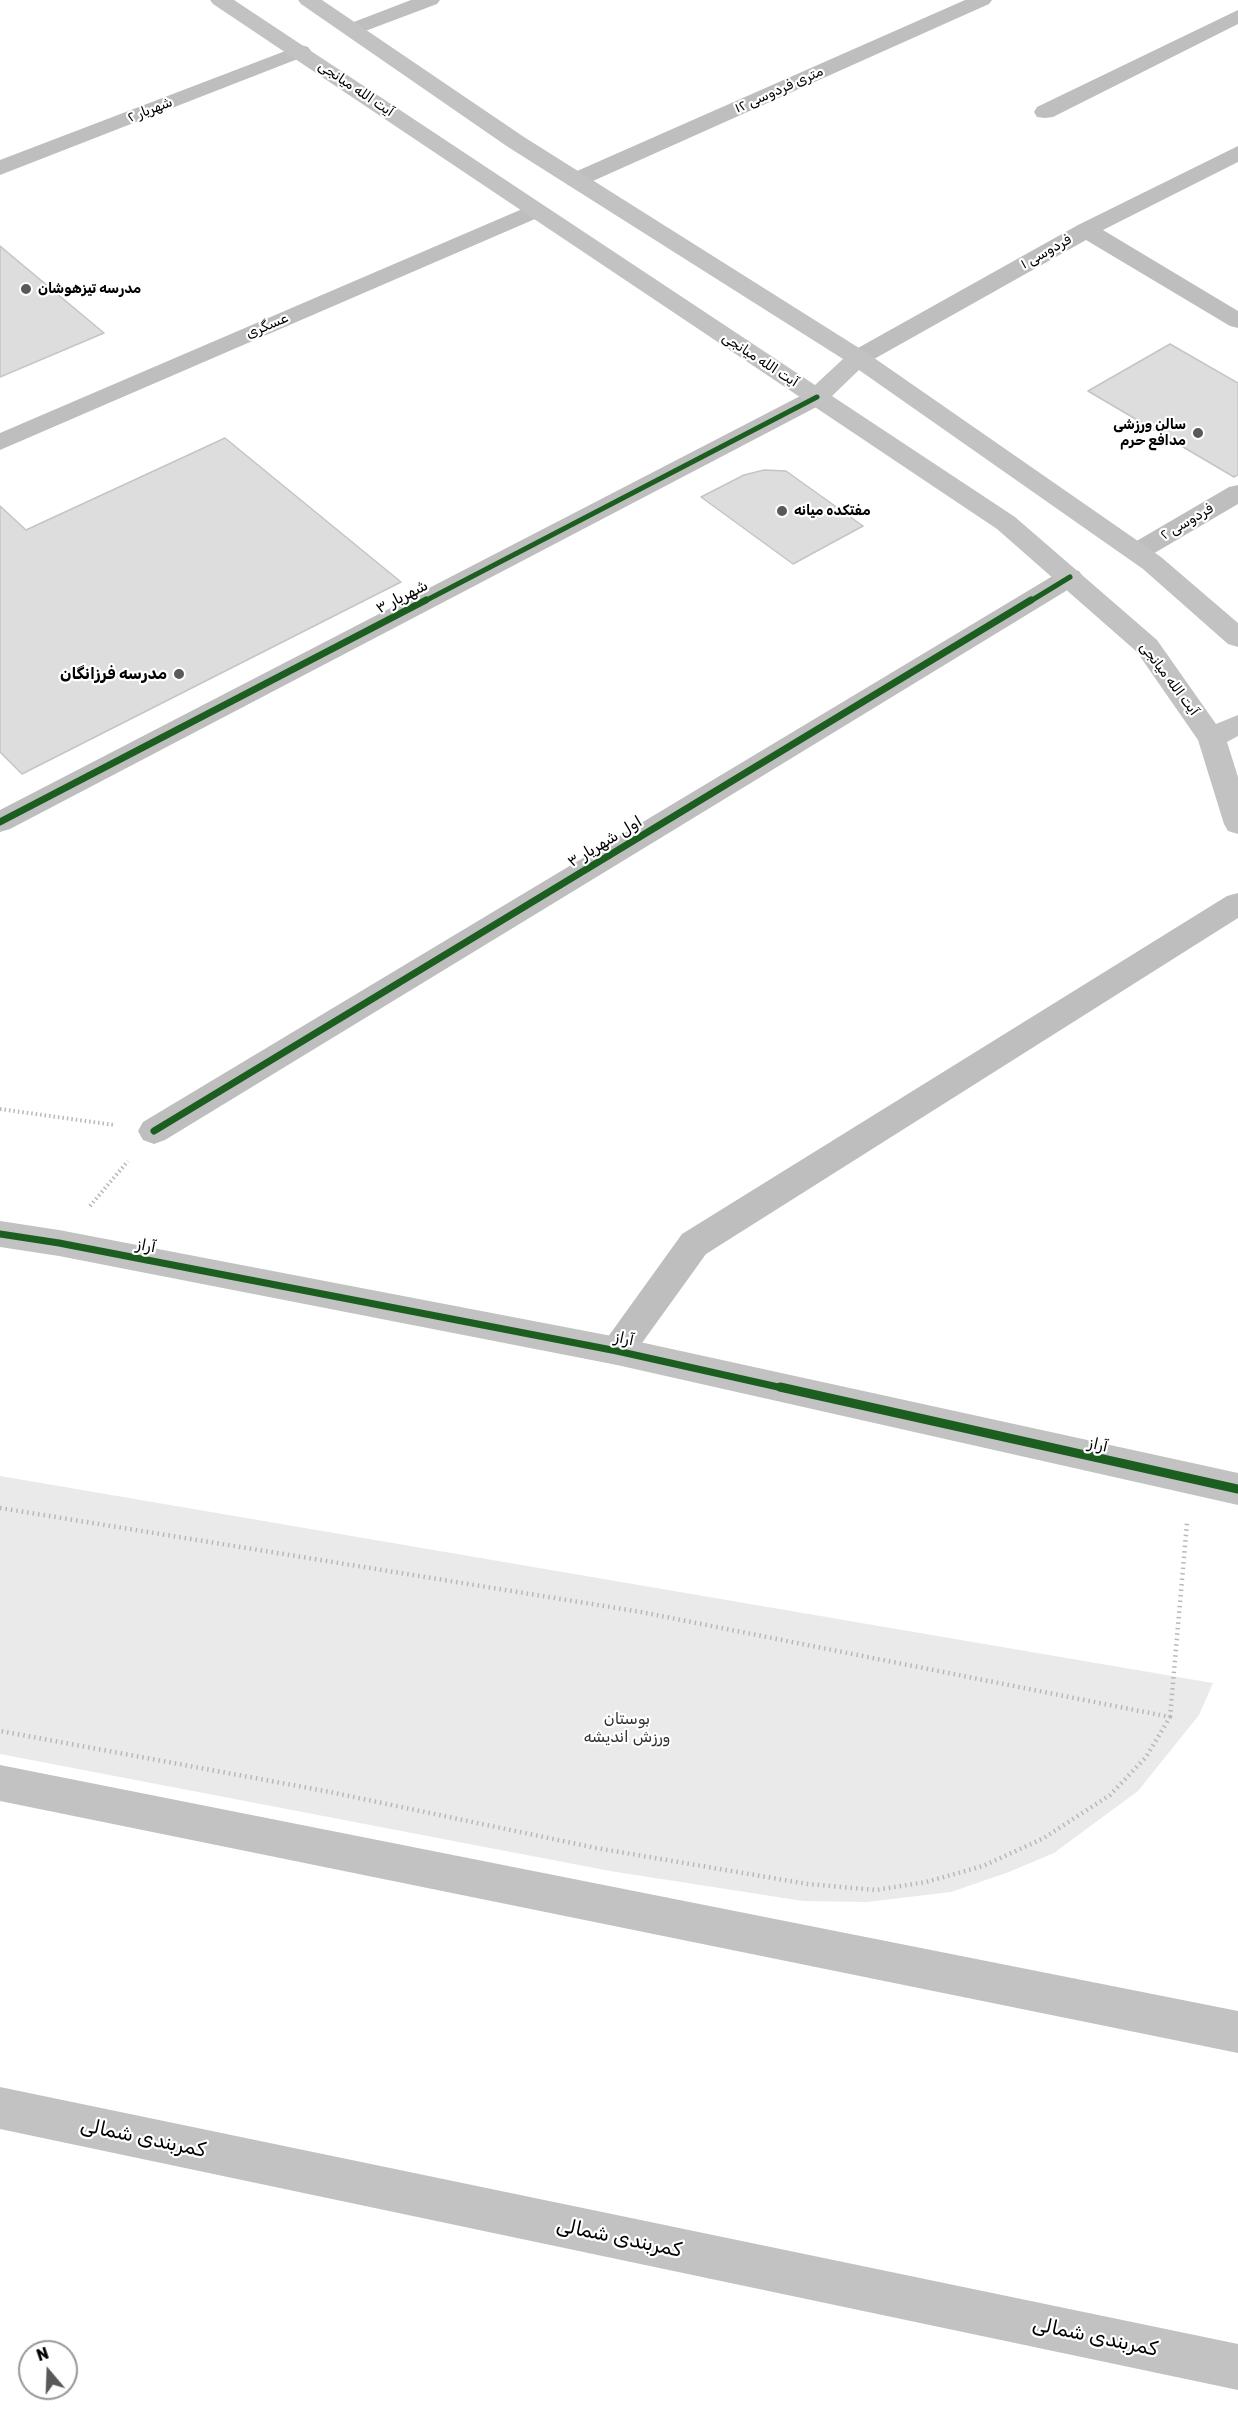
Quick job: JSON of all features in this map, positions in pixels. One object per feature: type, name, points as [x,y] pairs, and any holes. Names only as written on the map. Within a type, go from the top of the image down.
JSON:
[{"type":"main road","name":"آیت الله میانجی","points":[[220,0],[327,40],[516,142],[858,358],[1137,552],[1238,638]]},
{"type":"main road","name":"آیت الله میانجی","points":[[308,0],[327,40],[534,211],[1006,523],[1070,577],[1147,646],[1212,738],[1238,824]]},
{"type":"main road","points":[[817,397],[858,358]]},
{"type":"main road","points":[[1212,738],[1238,724]]},
{"type":"main road","name":"آراز","points":[[0,1234],[59,1243],[617,1351],[1238,1489]]},
{"type":"main road","points":[[0,1783],[1238,2032]]},
{"type":"main road","name":"کمربندی شمالی","points":[[0,2109],[1238,2367]]},
{"type":"street","name":"شهریار ۲","points":[[0,168],[430,0]]},
{"type":"street","name":"۱۲ متری فردوسی","points":[[576,180],[982,0]]},
{"type":"street","points":[[1045,112],[1238,16]]},
{"type":"street","name":"فردوسی ۱","points":[[858,358],[1086,230],[1238,153]]},
{"type":"street","name":"عسگری","points":[[0,442],[534,211]]},
{"type":"street","points":[[1086,230],[1238,321]]},
{"type":"street","name":"شهریار ۳","points":[[0,822],[817,397]]},
{"type":"street","name":"فردوسی ۲","points":[[1137,552],[1238,493]]},
{"type":"street","name":"اول شهریار ۳","points":[[153,1131],[1070,577]]},
{"type":"street","points":[[617,1351],[694,1244],[1238,904]]},
{"type":"path","points":[[0,1109],[153,1131]]},
{"type":"path","points":[[59,1243],[153,1131]]},
{"type":"path","points":[[0,1731],[330,1792],[596,1848],[808,1884],[876,1890],[926,1882],[983,1866],[1044,1838],[1110,1795],[1146,1757],[1170,1717],[1191,1480]]},
{"type":"path","points":[[0,1508],[641,1612],[1170,1717]]},
{"type":"green space","name":"بوستان ورزش اندیشه","points":[[0,1476],[1213,1683],[1199,1715],[1138,1791],[1054,1853],[1009,1872],[951,1892],[867,1902],[803,1901],[610,1871],[0,1754]]},
{"type":"building","name":"مدرسه تیزهوشان","points":[[0,246],[104,333],[0,377]]},
{"type":"building","name":"سالن ورزشی مدافع حرم","points":[[1170,344],[1238,383],[1238,475],[1234,477],[1088,391]]},
{"type":"building","name":"مدرسه فرزانگان","points":[[225,438],[401,582],[22,774],[0,752],[0,506],[26,530]]},
{"type":"building","name":"مفتکده میانه","points":[[764,470],[786,471],[863,526],[793,564],[701,497],[744,475]]},
{"type":"cycle path","points":[[0,822],[817,397]]},
{"type":"cycle path","points":[[154,1131],[1070,577]]},
{"type":"cycle path","points":[[0,1234],[59,1243],[617,1351],[1238,1489]]},
{"type":"place","name":"مدرسه تیزهوشان","points":[[26,289]]},
{"type":"place","name":"سالن ورزشی مدافع حرم","points":[[1198,433]]},
{"type":"place","name":"مفتکده میانه","points":[[782,511]]},
{"type":"place","name":"مدرسه فرزانگان","points":[[179,674]]}]
